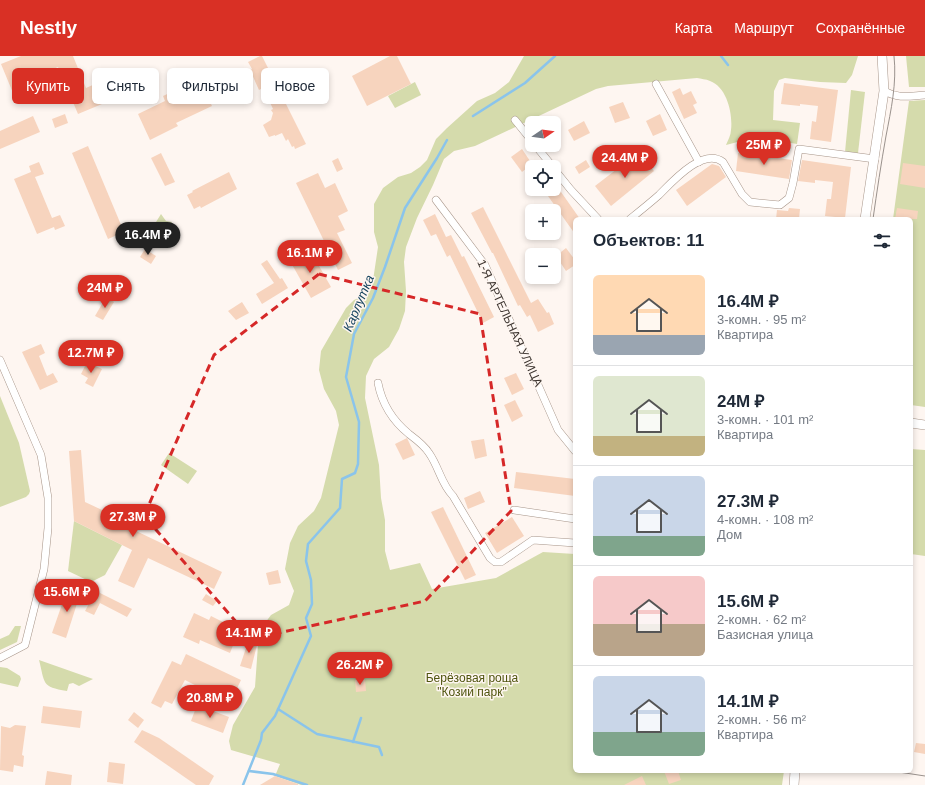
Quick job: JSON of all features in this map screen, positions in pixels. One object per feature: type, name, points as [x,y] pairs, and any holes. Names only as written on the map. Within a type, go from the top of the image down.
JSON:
[{"type":"street","points":[[865,217],[884,91],[882,56]]},
{"type":"street","points":[[656,84],[699,162]]},
{"type":"street","points":[[884,91],[893,96],[900,97],[925,94]]},
{"type":"street","points":[[515,120],[525,132]]},
{"type":"street","points":[[632,217],[682,172],[699,162],[713,158],[723,162],[742,194],[750,202],[780,205],[789,198],[799,149],[875,159]]},
{"type":"street","points":[[540,152],[547,160]]},
{"type":"street","points":[[561,178],[596,217]]},
{"type":"street","name":"1-Я АРТЕЛЬНАЯ УЛИЦА","points":[[436,200],[485,265],[558,430],[573,449]]},
{"type":"street","points":[[0,360],[41,455],[48,498],[48,528],[44,569],[24,646],[0,658]]},
{"type":"street","points":[[378,383],[380,392],[393,419],[408,434],[419,441],[430,454],[447,489],[453,496],[490,558],[495,562],[500,562],[533,540],[573,543]]},
{"type":"street","points":[[913,423],[925,425]]},
{"type":"street","points":[[514,510],[573,519]]},
{"type":"street","points":[[794,785],[796,773]]},
{"type":"highlighted area","points":[[319,274],[480,314],[511,511],[425,601],[251,639],[144,516],[214,355]]},
{"type":"green space","name":"Берёзовая роща \"Козий парк\"","points":[[524,56],[858,56],[852,75],[846,83],[785,78],[779,80],[774,91],[773,120],[800,123],[797,144],[767,139],[749,139],[726,145],[730,134],[731,116],[725,95],[716,84],[708,80],[697,78],[608,86],[596,89],[539,116],[525,116],[525,122],[475,146],[454,151],[444,159],[417,218],[406,247],[404,262],[406,291],[405,311],[399,329],[389,347],[374,359],[366,376],[365,398],[379,465],[381,498],[385,520],[385,551],[390,570],[420,563],[432,589],[496,578],[543,552],[573,554],[573,773],[784,773],[782,785],[301,785],[275,776],[280,764],[231,750],[229,741],[233,725],[255,687],[258,645],[262,627],[271,615],[289,605],[294,591],[285,569],[290,543],[298,526],[314,511],[321,498],[339,425],[336,411],[324,389],[319,370],[321,351],[346,308],[354,300],[365,295],[372,287],[378,247],[374,232],[374,204],[383,188],[398,177],[411,173],[427,160],[436,139],[447,128],[477,101],[495,93],[509,82]]},
{"type":"green space","points":[[906,56],[925,56],[925,87],[909,87]]},
{"type":"green space","points":[[415,82],[421,95],[395,108],[388,96]]},
{"type":"green space","points":[[851,90],[865,92],[858,153],[845,152]]},
{"type":"green space","points":[[925,100],[925,407],[913,405],[913,217],[893,217],[909,101]]},
{"type":"green space","points":[[161,214],[166,221],[172,222],[160,243],[148,235]]},
{"type":"green space","points":[[0,396],[19,443],[30,491],[26,497],[0,507]]},
{"type":"green space","points":[[913,449],[925,450],[925,556],[913,554]]},
{"type":"green space","points":[[169,453],[197,471],[188,484],[161,465]]},
{"type":"green space","points":[[74,521],[122,545],[105,575],[91,582],[68,571]]},
{"type":"green space","points":[[15,626],[21,626],[17,642],[0,650],[0,639],[9,635]]},
{"type":"green space","points":[[39,660],[93,679],[79,686],[73,683],[69,684],[67,691],[52,688],[44,679]]},
{"type":"green space","points":[[0,667],[7,668],[20,676],[21,679],[18,687],[0,683]]},
{"type":"building","points":[[21,56],[73,56],[78,68],[12,68],[12,91],[1,64]]},
{"type":"building","points":[[262,56],[268,68],[261,68],[261,89],[259,90],[253,77],[253,68],[251,68],[248,62]]},
{"type":"building","points":[[390,56],[397,56],[411,84],[367,106],[352,76]]},
{"type":"building","points":[[84,83],[86,88],[92,85],[92,104],[102,104],[78,114],[74,104],[84,104]]},
{"type":"building","points":[[784,83],[838,90],[831,142],[810,139],[812,121],[816,122],[818,106],[781,104]]},
{"type":"building","points":[[680,88],[683,95],[691,91],[697,103],[693,105],[697,113],[684,119],[672,92]]},
{"type":"building","points":[[167,94],[167,104],[211,104],[212,106],[176,123],[178,126],[150,140],[138,114],[165,101],[163,96]]},
{"type":"building","points":[[623,102],[630,118],[615,123],[609,107]]},
{"type":"building","points":[[271,104],[286,104],[306,144],[295,149],[294,146],[292,147],[288,139],[286,141],[282,133],[269,137],[263,125],[271,120],[273,113],[271,110],[273,109]]},
{"type":"building","points":[[65,114],[68,123],[55,128],[52,119]]},
{"type":"building","points":[[660,114],[667,130],[653,136],[646,121]]},
{"type":"building","points":[[33,116],[40,132],[0,149],[0,131]]},
{"type":"building","points":[[584,121],[590,133],[574,141],[568,130]]},
{"type":"building","points":[[88,146],[124,232],[108,239],[72,153]]},
{"type":"building","points":[[522,149],[529,160],[525,160],[525,170],[522,172],[511,157]]},
{"type":"building","points":[[639,152],[654,171],[611,206],[595,186]]},
{"type":"building","points":[[161,153],[175,182],[165,186],[151,158]]},
{"type":"building","points":[[738,153],[792,160],[789,179],[736,171]]},
{"type":"building","points":[[338,158],[343,169],[337,172],[332,161]]},
{"type":"building","points":[[586,160],[590,167],[579,174],[575,167]]},
{"type":"building","points":[[802,160],[851,167],[845,217],[825,216],[827,199],[831,199],[833,182],[815,180],[815,183],[798,181]]},
{"type":"building","points":[[39,162],[44,174],[35,177],[52,218],[60,215],[65,226],[55,230],[54,227],[37,234],[14,179],[31,172],[29,166]]},
{"type":"building","points":[[903,163],[925,166],[925,188],[900,184]]},
{"type":"building","points":[[712,164],[719,166],[726,177],[687,206],[676,190]]},
{"type":"building","points":[[229,172],[237,189],[201,208],[200,206],[194,209],[187,195]]},
{"type":"building","points":[[318,173],[325,188],[335,183],[348,211],[338,216],[345,230],[337,233],[352,263],[338,270],[296,183]]},
{"type":"building","points":[[561,192],[579,217],[573,217],[573,231],[561,214],[561,204],[554,204],[548,196],[561,196]]},
{"type":"building","points":[[483,207],[531,303],[538,299],[547,313],[549,312],[554,324],[538,332],[530,315],[527,317],[520,305],[518,306],[493,253],[471,213]]},
{"type":"building","points":[[789,208],[800,209],[799,217],[776,217],[777,210],[788,211]]},
{"type":"building","points":[[897,208],[918,211],[917,219],[913,219],[913,217],[895,217]]},
{"type":"building","points":[[435,214],[446,237],[451,235],[462,257],[464,256],[494,317],[483,323],[450,255],[447,257],[436,234],[431,236],[423,220]]},
{"type":"building","points":[[566,248],[573,257],[573,266],[566,271],[561,264],[561,252]]},
{"type":"building","points":[[145,249],[156,256],[151,264],[140,257]]},
{"type":"building","points":[[310,250],[331,287],[311,298],[290,261]]},
{"type":"building","points":[[267,260],[288,288],[262,304],[256,294],[274,283],[261,264]]},
{"type":"building","points":[[106,297],[114,302],[103,320],[95,316]]},
{"type":"building","points":[[242,302],[249,313],[236,320],[228,311]]},
{"type":"building","points":[[41,344],[45,353],[39,356],[47,376],[53,373],[58,382],[40,390],[22,352]]},
{"type":"building","points":[[87,362],[102,369],[93,387],[85,383],[88,378],[81,374]]},
{"type":"building","points":[[516,373],[524,389],[512,395],[504,378]]},
{"type":"building","points":[[515,400],[523,416],[512,422],[504,405]]},
{"type":"building","points":[[407,438],[415,455],[403,460],[395,444]]},
{"type":"building","points":[[484,439],[487,456],[475,459],[471,441]]},
{"type":"building","points":[[81,450],[85,502],[115,516],[113,520],[222,572],[214,589],[148,558],[134,588],[118,581],[132,550],[74,521],[69,451]]},
{"type":"building","points":[[516,472],[573,479],[573,496],[514,488]]},
{"type":"building","points":[[480,491],[485,502],[468,509],[464,498]]},
{"type":"building","points":[[443,507],[476,575],[465,580],[431,512]]},
{"type":"building","points":[[512,517],[524,536],[497,553],[485,533]]},
{"type":"building","points":[[278,570],[281,583],[269,585],[266,573]]},
{"type":"building","points":[[68,587],[81,591],[66,638],[52,633]]},
{"type":"building","points":[[96,591],[132,609],[127,617],[100,603],[94,615],[85,611]]},
{"type":"building","points":[[206,594],[217,601],[213,606],[202,600]]},
{"type":"building","points":[[194,613],[209,620],[211,616],[239,630],[230,653],[200,640],[199,644],[183,637]]},
{"type":"building","points":[[249,639],[258,641],[251,669],[240,666]]},
{"type":"building","points":[[186,654],[241,680],[230,703],[185,680],[172,704],[165,701],[161,708],[151,703],[172,661],[181,665]]},
{"type":"building","points":[[365,679],[366,691],[356,692],[355,680]]},
{"type":"building","points":[[197,705],[229,717],[223,733],[191,721]]},
{"type":"building","points":[[43,706],[82,711],[80,728],[41,723]]},
{"type":"building","points":[[134,712],[144,720],[138,728],[128,720]]},
{"type":"building","points":[[15,725],[26,726],[22,755],[24,756],[23,767],[14,765],[13,772],[0,770],[1,726],[10,728]]},
{"type":"building","points":[[142,730],[159,738],[214,776],[209,785],[196,785],[134,742]]},
{"type":"building","points":[[916,743],[925,744],[925,754],[914,752]]},
{"type":"building","points":[[109,762],[125,764],[123,784],[107,782]]},
{"type":"building","points":[[47,771],[72,775],[71,785],[45,785]]},
{"type":"building","points":[[665,773],[679,773],[681,780],[669,784]]},
{"type":"building","points":[[275,776],[298,784],[298,785],[260,785]]},
{"type":"building","points":[[642,776],[646,785],[624,785]]},
{"type":"waterway","name":"Карлутка","points":[[473,116],[525,83],[555,56]]},
{"type":"waterway","points":[[721,56],[728,65]]},
{"type":"waterway","name":"Карлутка","points":[[243,785],[261,740],[262,733],[275,716],[311,636],[306,618],[312,604],[311,580],[306,561],[308,544],[340,508],[342,479],[355,473],[358,464],[359,422],[346,377],[354,334],[373,298],[405,208],[447,140]]},
{"type":"waterway","points":[[278,709],[317,734],[379,747],[382,755]]},
{"type":"waterway","points":[[353,742],[361,718]]},
{"type":"waterway","points":[[249,771],[273,774],[307,785]]},
{"type":"tram line","points":[[873,217],[893,96],[895,76],[894,56]]},
{"type":"tram line","points":[[905,773],[925,776]]}]
